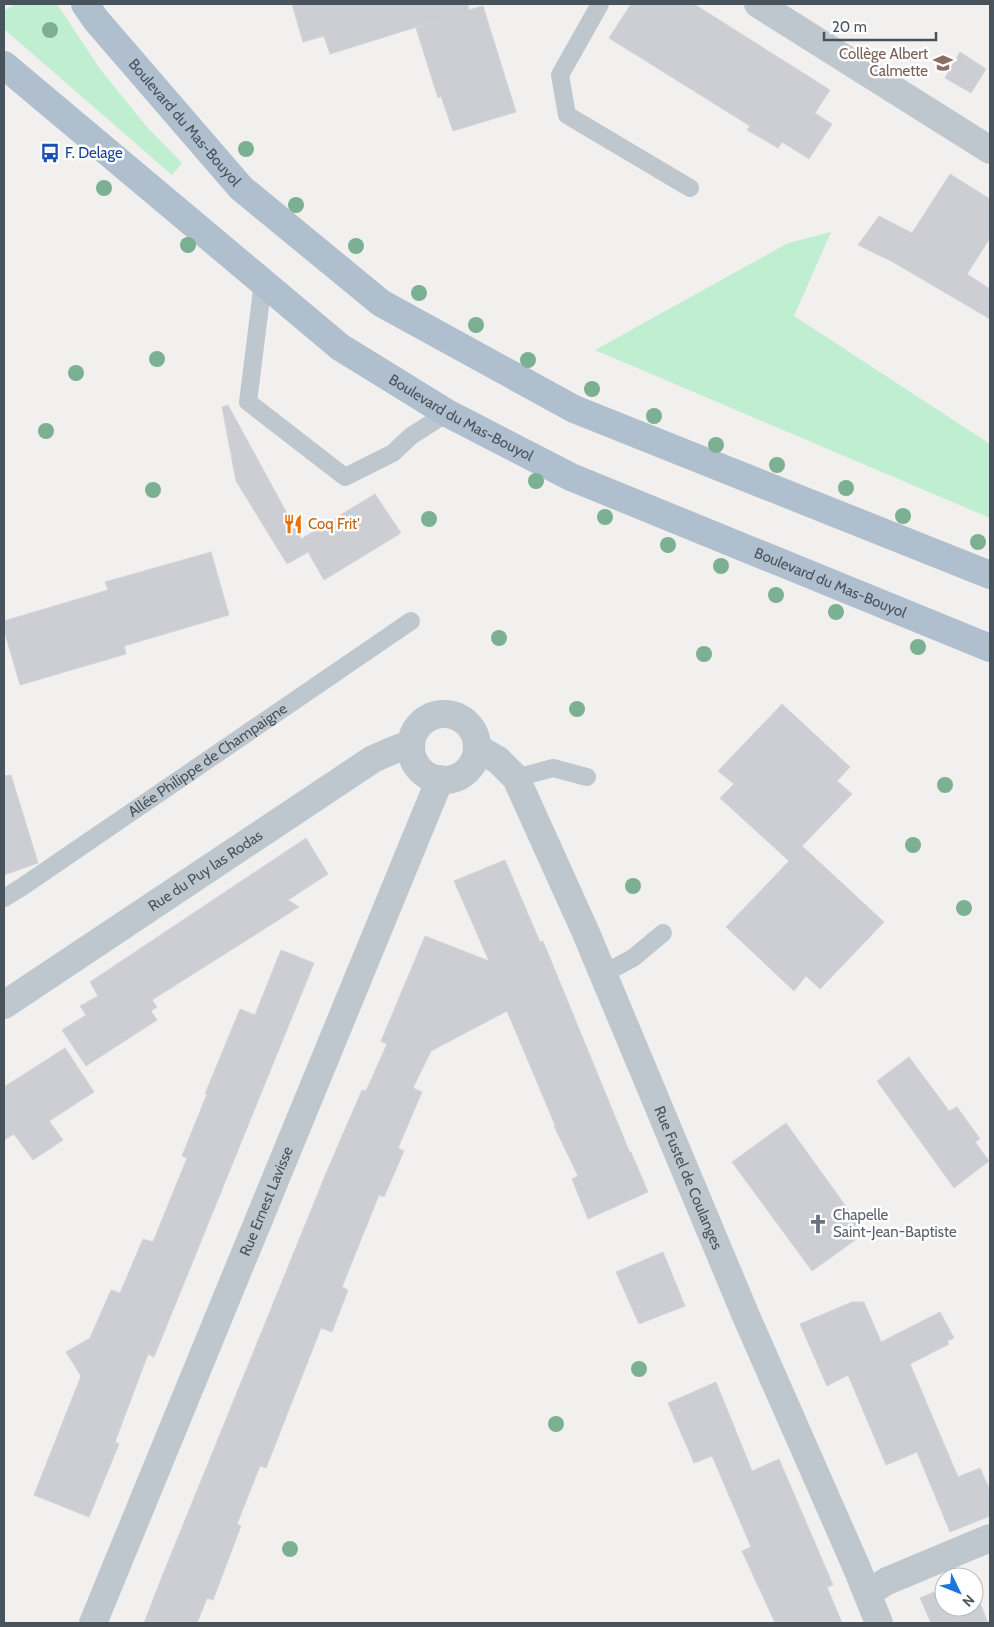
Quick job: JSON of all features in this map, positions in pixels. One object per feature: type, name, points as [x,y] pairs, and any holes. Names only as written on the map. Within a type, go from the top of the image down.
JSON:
[{"type":"main road","name":"Boulevard du Mas-Bouyol","points":[[86,4],[96,20],[241,188],[381,304],[574,409],[990,575]]},
{"type":"main road","name":"Boulevard du Mas-Bouyol","points":[[4,65],[340,347],[447,413],[570,477],[990,648]]},
{"type":"street","points":[[758,4],[990,150]]},
{"type":"street","points":[[446,714],[456,716],[472,728],[477,748],[476,758],[470,768],[451,780],[430,777],[419,767],[412,754],[411,744],[419,726],[427,719],[436,715],[446,714]]},
{"type":"street","name":"Rue du Puy las Rodas","points":[[4,1005],[372,759],[411,744]]},
{"type":"street","name":"Rue Fustel de Coulanges","points":[[477,748],[498,760],[516,778],[603,974],[739,1300],[868,1593],[879,1623]]},
{"type":"street","name":"Rue Ernest Lavisse","points":[[93,1623],[440,779]]},
{"type":"street","points":[[868,1593],[887,1581],[990,1538]]},
{"type":"lane","points":[[600,4],[560,75],[567,115],[690,188]]},
{"type":"lane","points":[[263,282],[248,402],[345,477],[393,453],[410,436],[447,413]]},
{"type":"lane","name":"Allée Philippe de Champaigne","points":[[4,898],[411,621]]},
{"type":"lane","points":[[516,778],[554,768],[587,777]]},
{"type":"lane","points":[[603,974],[633,958],[663,933]]},
{"type":"green space","points":[[15,4],[57,4],[100,69],[147,127],[182,163],[172,175],[4,29],[4,11]]},
{"type":"green space","points":[[831,232],[794,316],[990,444],[990,518],[595,350],[788,243]]},
{"type":"building","points":[[292,4],[468,4],[469,10],[483,6],[516,112],[453,131],[441,96],[438,98],[416,28],[436,21],[330,54],[324,36],[303,42]]},
{"type":"building","points":[[631,4],[694,4],[830,90],[815,113],[832,124],[809,159],[782,142],[778,148],[747,130],[750,126],[609,38]]},
{"type":"building","points":[[960,52],[986,69],[971,93],[945,78]]},
{"type":"building","points":[[950,174],[990,199],[990,238],[967,274],[990,289],[990,319],[893,262],[858,245],[879,216],[912,233]]},
{"type":"building","points":[[228,405],[301,539],[375,494],[401,533],[324,580],[308,552],[287,564],[236,481],[222,407]]},
{"type":"building","points":[[211,552],[229,615],[124,646],[126,654],[20,685],[4,630],[4,621],[108,590],[105,582]]},
{"type":"building","points":[[782,704],[850,767],[837,781],[852,794],[802,846],[884,922],[820,989],[806,976],[794,991],[726,927],[789,861],[720,798],[734,784],[718,771]]},
{"type":"building","points":[[11,775],[38,863],[4,875],[4,776]]},
{"type":"building","points":[[306,838],[328,874],[288,900],[299,907],[152,1000],[157,1007],[151,1011],[157,1020],[86,1066],[62,1030],[86,1015],[80,1006],[98,996],[90,982]]},
{"type":"building","points":[[505,860],[540,942],[543,941],[630,1153],[648,1192],[588,1219],[572,1179],[578,1176],[554,1126],[507,1011],[431,1051],[413,1088],[422,1092],[398,1148],[404,1151],[384,1197],[379,1195],[342,1287],[348,1290],[332,1332],[321,1328],[266,1468],[260,1466],[237,1524],[241,1526],[213,1600],[207,1598],[197,1623],[144,1623],[327,1171],[362,1090],[366,1091],[387,1044],[381,1041],[425,936],[489,961],[454,881]]},
{"type":"building","points":[[281,950],[314,963],[154,1357],[148,1354],[115,1442],[119,1444],[89,1517],[34,1495],[81,1376],[66,1352],[90,1338],[111,1290],[120,1293],[143,1239],[153,1242],[187,1158],[182,1156],[207,1094],[205,1094],[240,1009],[255,1015]]},
{"type":"building","points":[[65,1048],[94,1092],[49,1121],[63,1140],[33,1160],[14,1134],[4,1140],[4,1087]]},
{"type":"building","points":[[909,1057],[949,1111],[957,1107],[980,1139],[975,1142],[989,1161],[954,1188],[877,1081]]},
{"type":"building","points":[[786,1123],[865,1233],[812,1271],[732,1162]]},
{"type":"building","points":[[663,1252],[685,1306],[639,1324],[616,1272]]},
{"type":"building","points":[[852,1302],[864,1302],[881,1342],[940,1312],[954,1338],[947,1341],[949,1344],[910,1364],[958,1477],[980,1468],[990,1491],[990,1516],[950,1532],[917,1452],[886,1465],[848,1375],[827,1386],[800,1324]]},
{"type":"building","points":[[716,1382],[752,1471],[779,1459],[833,1585],[827,1587],[842,1623],[775,1623],[742,1551],[751,1547],[712,1456],[694,1463],[668,1403]]},
{"type":"building","points":[[934,1592],[934,1617],[984,1617],[984,1613],[988,1623],[931,1623],[920,1598]]},
{"type":"place","name":"Collège Albert Calmette","points":[[943,63]]},
{"type":"place","name":"F. Delage","points":[[50,153]]},
{"type":"place","name":"Coq Frit'","points":[[293,524]]},
{"type":"place","name":"Chapelle Saint-Jean-Baptiste","points":[[818,1224]]}]
